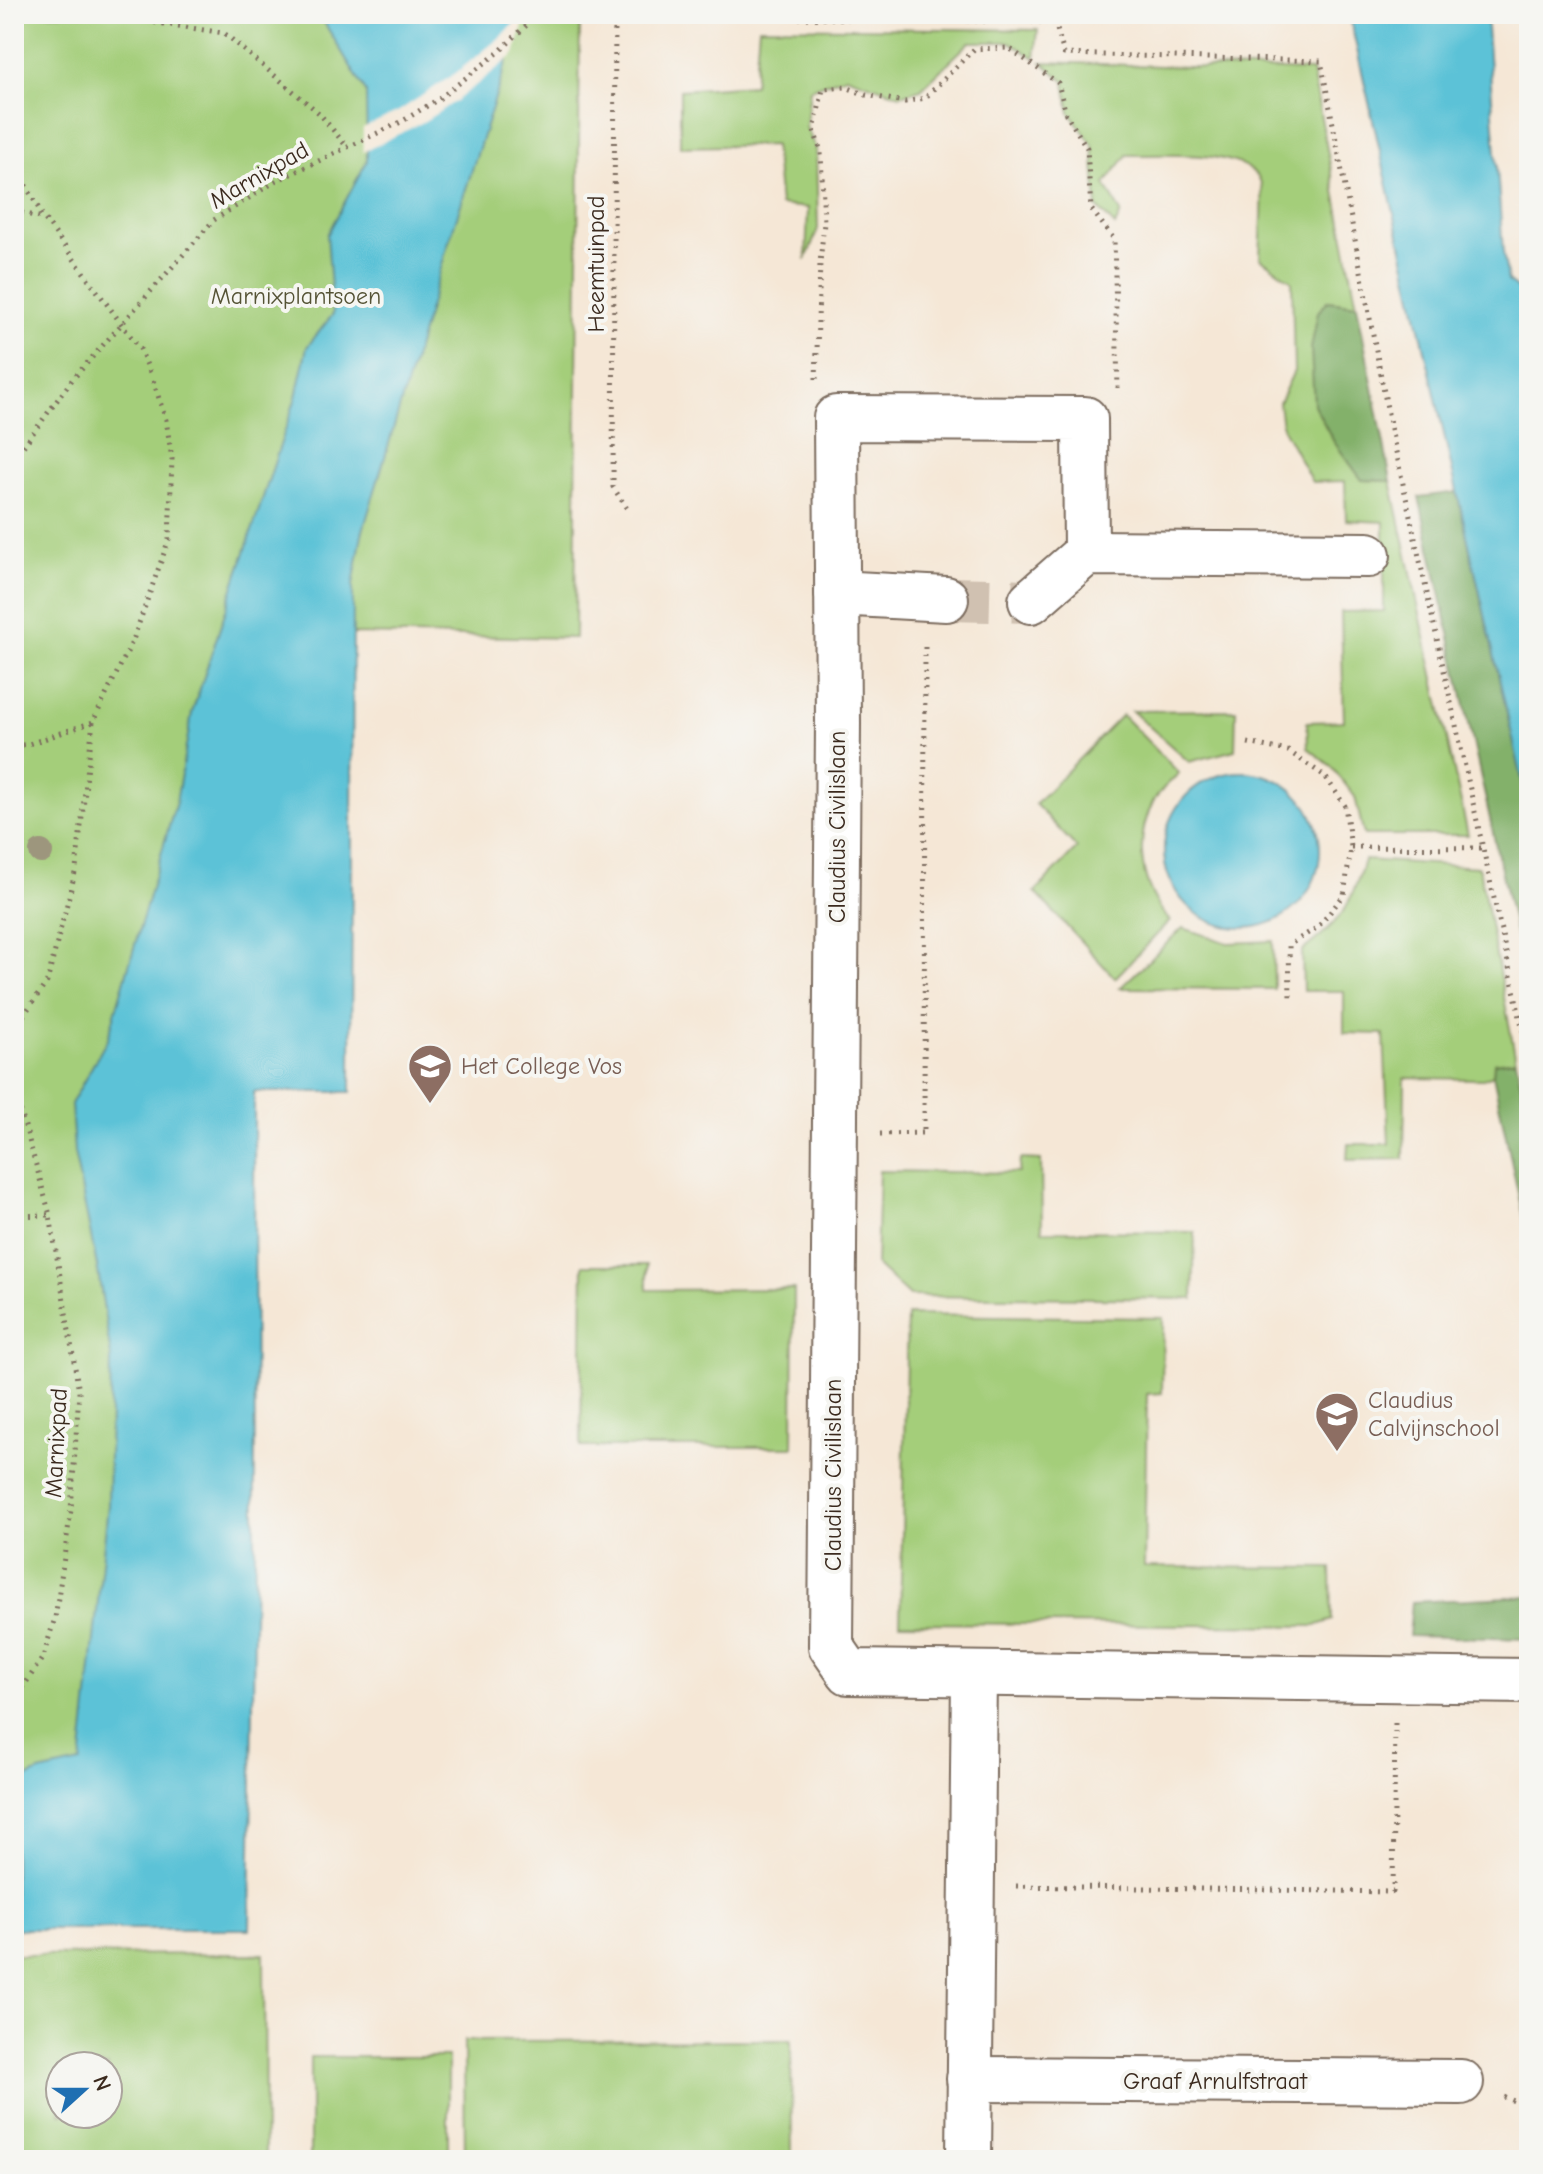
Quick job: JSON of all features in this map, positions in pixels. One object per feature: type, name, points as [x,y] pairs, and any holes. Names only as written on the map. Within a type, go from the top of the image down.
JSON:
[{"type":"street","points":[[836,418],[1085,419],[1086,553]]},
{"type":"street","name":"Claudius Civilislaan","points":[[836,418],[831,1646],[849,1672],[1529,1681]]},
{"type":"street","points":[[1031,601],[1086,553],[1368,555]]},
{"type":"street","points":[[837,593],[936,599]]},
{"type":"street","points":[[969,2160],[974,1675]]},
{"type":"street","name":"Graaf Arnulfstraat","points":[[969,2079],[1461,2082]]},
{"type":"path","points":[[99,14],[224,33],[319,113],[347,147]]},
{"type":"path","name":"Marnixpad","points":[[14,459],[72,380],[214,220],[276,181],[401,122],[440,98],[499,52],[538,14]]},
{"type":"path","points":[[615,14],[1055,22],[1064,54],[1321,61],[1391,429],[1529,1058]]},
{"type":"path","name":"Heemtuinpad","points":[[615,14],[613,487],[628,510]]},
{"type":"path","points":[[836,418],[816,389],[824,223],[821,152],[814,130],[823,89],[846,87],[866,95],[905,102],[925,98],[974,49],[1009,48],[1058,83],[1066,114],[1087,148],[1091,209],[1114,239],[1119,407],[1085,419]]},
{"type":"path","points":[[14,164],[44,218],[140,349],[166,420],[172,459],[169,539],[133,640],[93,722],[76,869],[55,954],[47,982],[14,1029]]},
{"type":"path","points":[[14,211],[44,218]]},
{"type":"path","points":[[835,1134],[924,1133],[936,599]]},
{"type":"path","points":[[14,746],[29,744],[93,722]]},
{"type":"path","points":[[1248,743],[1288,751],[1325,776],[1345,806],[1351,847],[1344,895],[1318,927],[1289,945],[1290,998]]},
{"type":"path","points":[[1351,847],[1484,848]]},
{"type":"path","name":"Marnixpad","points":[[14,1087],[50,1215],[79,1392],[72,1495],[55,1618],[43,1657],[14,1701]]},
{"type":"path","points":[[14,1216],[50,1215]]},
{"type":"path","points":[[971,1886],[1393,1892],[1396,1680]]},
{"type":"green space","name":"Marnixplantsoen","points":[[14,14],[580,14],[575,638],[352,634],[193,713],[114,1823],[14,1883]]},
{"type":"green space","points":[[759,27],[1038,30],[1035,58],[1010,42],[970,42],[921,89],[900,95],[846,76],[810,89],[806,127],[816,149],[818,229],[806,260],[808,208],[780,205],[774,145],[680,147],[680,90],[754,85]]},
{"type":"green space","points":[[1042,62],[1312,71],[1357,305],[1327,301],[1362,480],[1391,481],[1468,835],[1364,835],[1355,797],[1331,766],[1308,748],[1307,722],[1344,721],[1341,612],[1384,611],[1384,522],[1346,520],[1345,481],[1312,482],[1282,427],[1279,403],[1294,371],[1292,281],[1260,258],[1261,183],[1253,172],[1221,159],[1127,155],[1105,184],[1121,213],[1115,226],[1097,207],[1093,145],[1070,113],[1065,82]]},
{"type":"green space","points":[[1327,301],[1357,305],[1391,481],[1362,480],[1334,442],[1314,405],[1311,349],[1318,312]]},
{"type":"green space","points":[[1457,492],[1529,810],[1529,996],[1419,497]]},
{"type":"green space","points":[[1236,710],[1235,750],[1189,762],[1132,711]]},
{"type":"green space","points":[[1122,715],[1179,773],[1153,802],[1143,833],[1142,849],[1152,894],[1170,921],[1115,978],[1035,892],[1077,848],[1035,804]]},
{"type":"green space","points":[[1364,860],[1479,867],[1516,1060],[1495,1063],[1493,1075],[1483,1079],[1405,1078],[1404,1159],[1347,1160],[1348,1144],[1389,1144],[1384,1034],[1344,1033],[1344,991],[1303,991],[1302,951],[1343,912]]},
{"type":"green space","points":[[1183,928],[1228,943],[1273,941],[1274,989],[1120,988]]},
{"type":"green space","points":[[1516,1060],[1529,1123],[1529,1245],[1493,1075],[1494,1063]]},
{"type":"green space","points":[[1020,1159],[1041,1160],[1042,1231],[1195,1232],[1193,1299],[909,1296],[876,1265],[879,1171],[1019,1173]]},
{"type":"green space","points":[[583,1265],[647,1265],[647,1290],[794,1289],[793,1447],[581,1447]]},
{"type":"green space","points":[[907,1315],[1163,1318],[1162,1393],[1147,1394],[1144,1567],[1331,1568],[1332,1620],[1315,1626],[900,1623]]},
{"type":"green space","points":[[1529,1596],[1529,1639],[1409,1636],[1412,1602]]},
{"type":"green space","points":[[264,1954],[265,2160],[14,2160],[14,1955]]},
{"type":"green space","points":[[791,2040],[792,2160],[465,2160],[464,2041]]},
{"type":"green space","points":[[310,2057],[448,2057],[448,2160],[310,2160]]},
{"type":"water","points":[[319,14],[522,14],[446,251],[362,534],[353,585],[351,1092],[254,1092],[255,1554],[250,1929],[14,1929],[14,1784],[39,1772],[81,1763],[108,1505],[111,1357],[98,1271],[74,1152],[71,1104],[108,1038],[176,802],[192,713],[296,397],[307,347],[333,314],[327,235],[367,161],[366,92]]},
{"type":"water","points":[[1349,14],[1486,14],[1503,252],[1508,281],[1521,292],[1529,292],[1529,810]]},
{"type":"water","points":[[1242,772],[1272,778],[1297,795],[1314,820],[1320,850],[1314,880],[1297,905],[1272,922],[1242,928],[1212,922],[1187,905],[1170,880],[1164,850],[1170,820],[1187,795],[1212,778]]},
{"type":"pier","points":[[523,14],[526,15],[515,54],[456,101],[423,122],[363,152],[363,128],[399,111],[456,73],[503,35]]},
{"type":"tunnel","points":[[946,599],[1031,601]]},
{"type":"place","name":"Het College Vos","points":[[430,1105]]},
{"type":"place","name":"Claudius Calvijnschool","points":[[1337,1453]]}]
